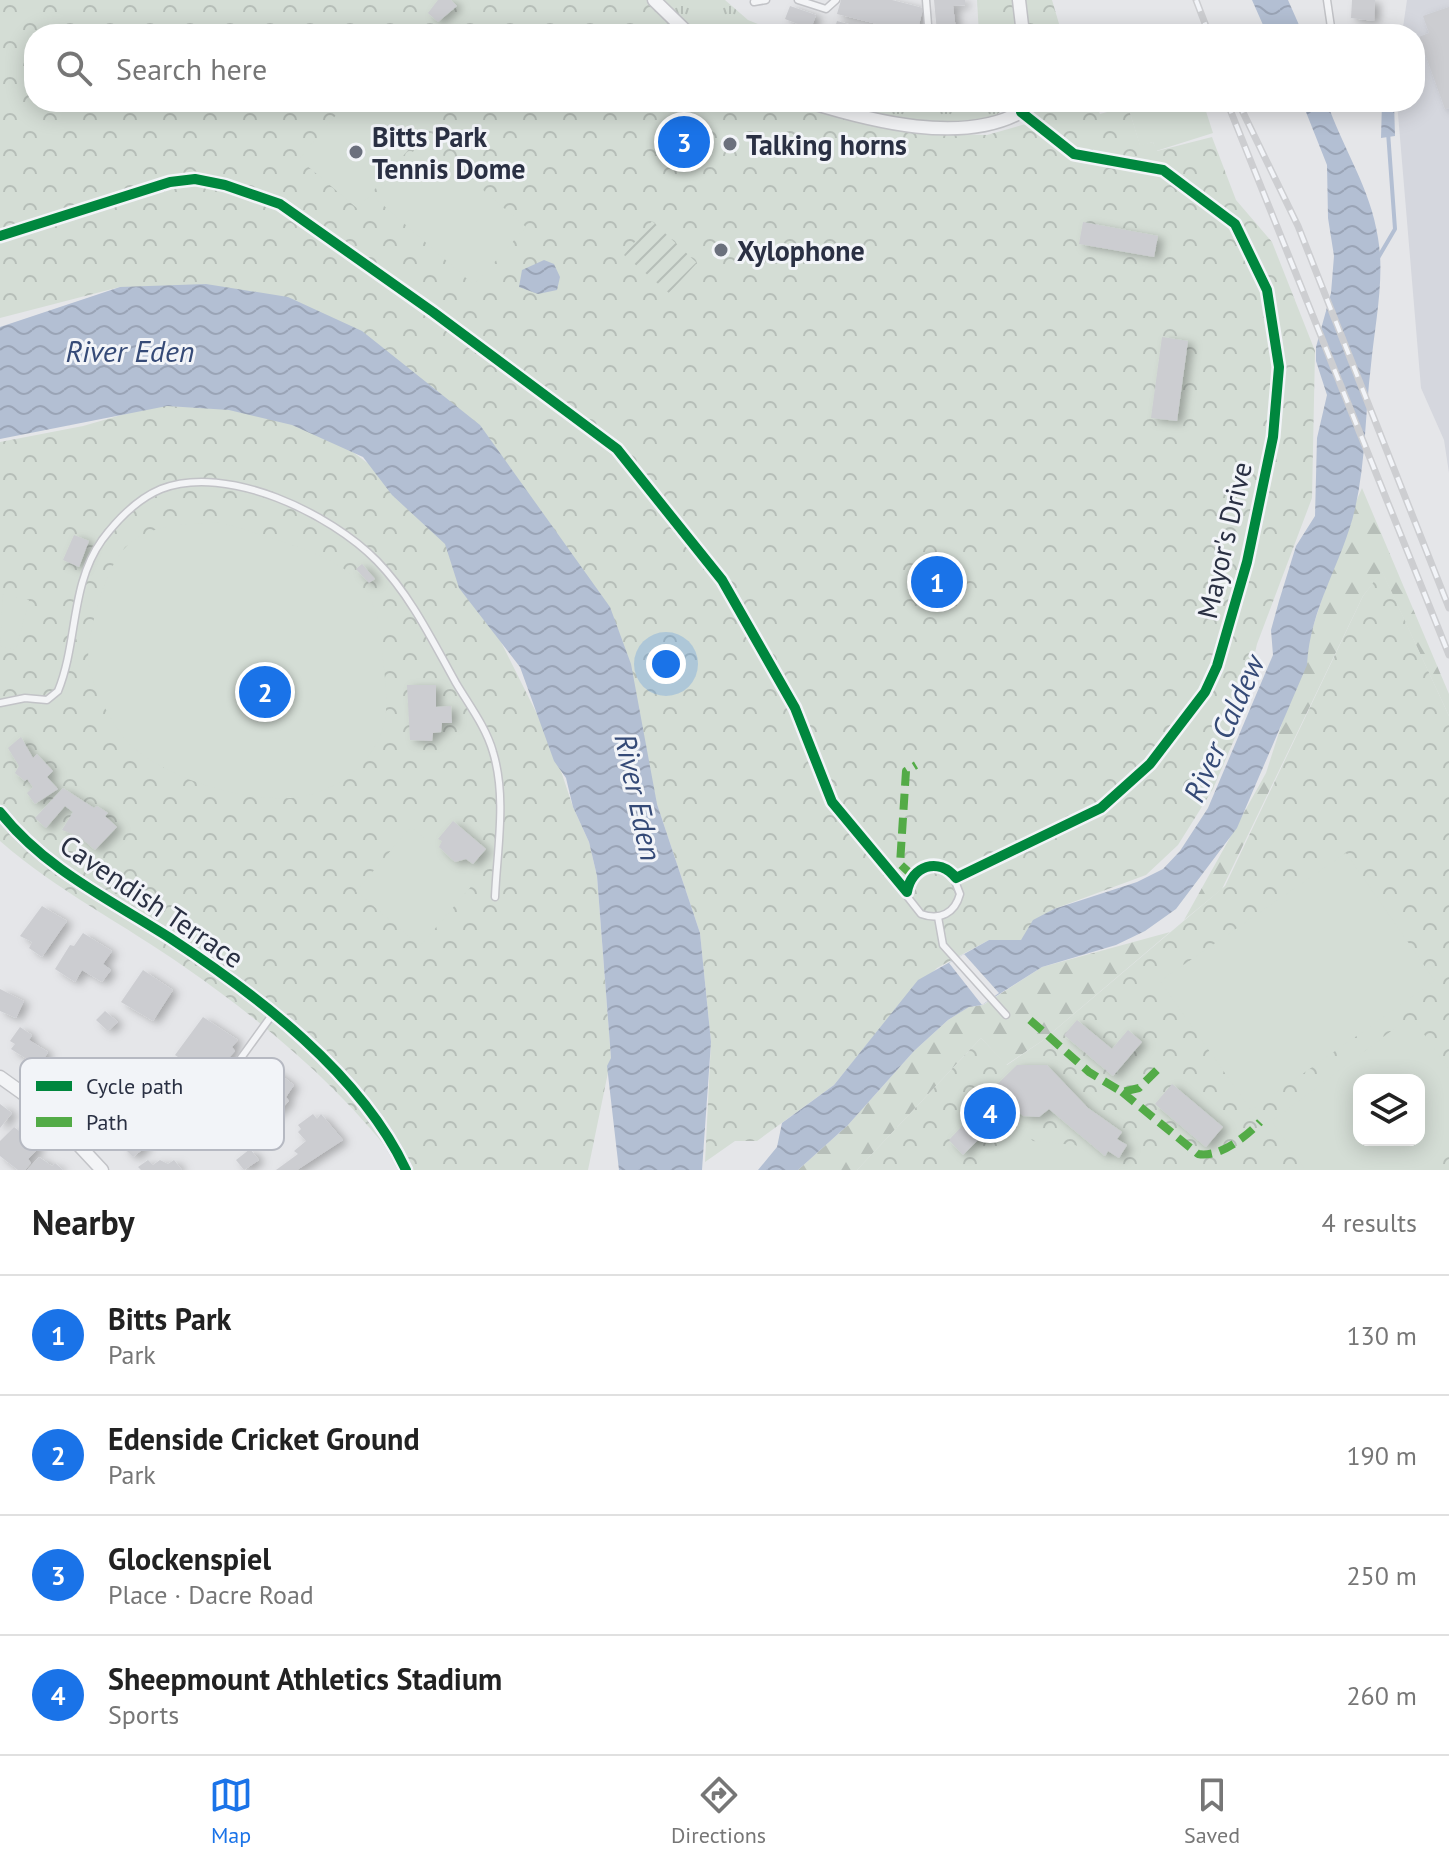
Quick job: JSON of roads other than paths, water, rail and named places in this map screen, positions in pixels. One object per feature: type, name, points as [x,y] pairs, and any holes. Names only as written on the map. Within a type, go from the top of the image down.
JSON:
[{"type":"street","points":[[654,0],[679,24]]},
{"type":"street","points":[[1019,0],[1022,24]]},
{"type":"street","points":[[851,112],[950,129],[978,128],[1004,121],[1016,112]]},
{"type":"street","name":"Cavendish Terrace","points":[[0,812],[28,845],[55,868],[181,946],[272,1015],[345,1079],[406,1170]]},
{"type":"street","points":[[0,1077],[20,1091]]},
{"type":"street","points":[[83,1150],[102,1170]]},
{"type":"lane","points":[[754,2],[766,0]]},
{"type":"lane","points":[[798,0],[826,9],[836,0]]},
{"type":"lane","points":[[926,0],[928,24]]},
{"type":"lane","points":[[1327,0],[1331,24]]},
{"type":"lane","name":"Mayor's Drive","points":[[956,878],[1101,808],[1150,764],[1205,692],[1217,666],[1247,562],[1273,437],[1279,367],[1267,290],[1235,224],[1163,170],[1074,154],[1028,112]]},
{"type":"lane","points":[[0,703],[25,698],[47,700],[58,691],[84,575],[102,541],[142,499],[175,485],[202,483],[226,484],[277,499],[356,542],[392,578],[424,623],[488,737],[500,786],[495,897]]},
{"type":"lane","points":[[880,862],[907,892],[914,909],[929,917],[938,917],[954,909],[958,902],[956,878],[944,867],[927,866],[913,876],[907,892]]},
{"type":"lane","points":[[938,917],[943,945],[1006,1015]]},
{"type":"lane","points":[[241,1058],[272,1015]]},
{"type":"water","points":[[1252,0],[1288,0],[1299,24],[1263,24]]},
{"type":"water","name":"River Caldew","points":[[1306,112],[1331,112],[1363,185],[1378,238],[1379,301],[1361,473],[1349,529],[1314,624],[1307,665],[1237,828],[1176,909],[1145,931],[1116,945],[1042,967],[982,1005],[969,1007],[948,1020],[914,1051],[848,1125],[798,1170],[758,1170],[777,1147],[782,1123],[834,1085],[918,980],[989,940],[1021,940],[1033,920],[1054,909],[1137,882],[1163,869],[1180,851],[1208,808],[1273,655],[1271,630],[1279,601],[1296,546],[1315,516],[1317,438],[1327,395],[1316,361],[1316,347],[1331,293],[1334,256],[1328,218],[1327,165]]},
{"type":"water","points":[[1382,112],[1394,112],[1395,136],[1381,138]]},
{"type":"water","points":[[544,260],[554,264],[560,277],[557,290],[538,294],[519,287],[522,270]]},
{"type":"water","name":"River Eden","points":[[206,284],[288,297],[362,331],[480,425],[610,607],[631,664],[657,804],[700,933],[711,1042],[702,1170],[619,1170],[607,1066],[611,1058],[597,876],[589,842],[573,807],[566,778],[554,761],[520,667],[459,588],[445,544],[392,495],[363,457],[292,425],[229,410],[167,406],[0,439],[0,327],[120,287]]},
{"type":"waterway","points":[[1378,258],[1395,229],[1388,132]]},
{"type":"railway","points":[[1196,0],[1205,24]]},
{"type":"railway","points":[[1231,112],[1449,655]]},
{"type":"railway","points":[[1243,112],[1298,226],[1449,608]]},
{"type":"place","name":"Glockenspiel","points":[[684,142]]},
{"type":"place","name":"Talking horns","points":[[730,144]]},
{"type":"place","name":"Bitts Park Tennis Dome","points":[[356,152]]},
{"type":"place","name":"Xylophone","points":[[721,250]]},
{"type":"place","name":"Bitts Park","points":[[937,582]]},
{"type":"place","name":"Edenside Cricket Ground","points":[[265,692]]},
{"type":"place","name":"Sheepmount Athletics Stadium","points":[[990,1113]]}]
